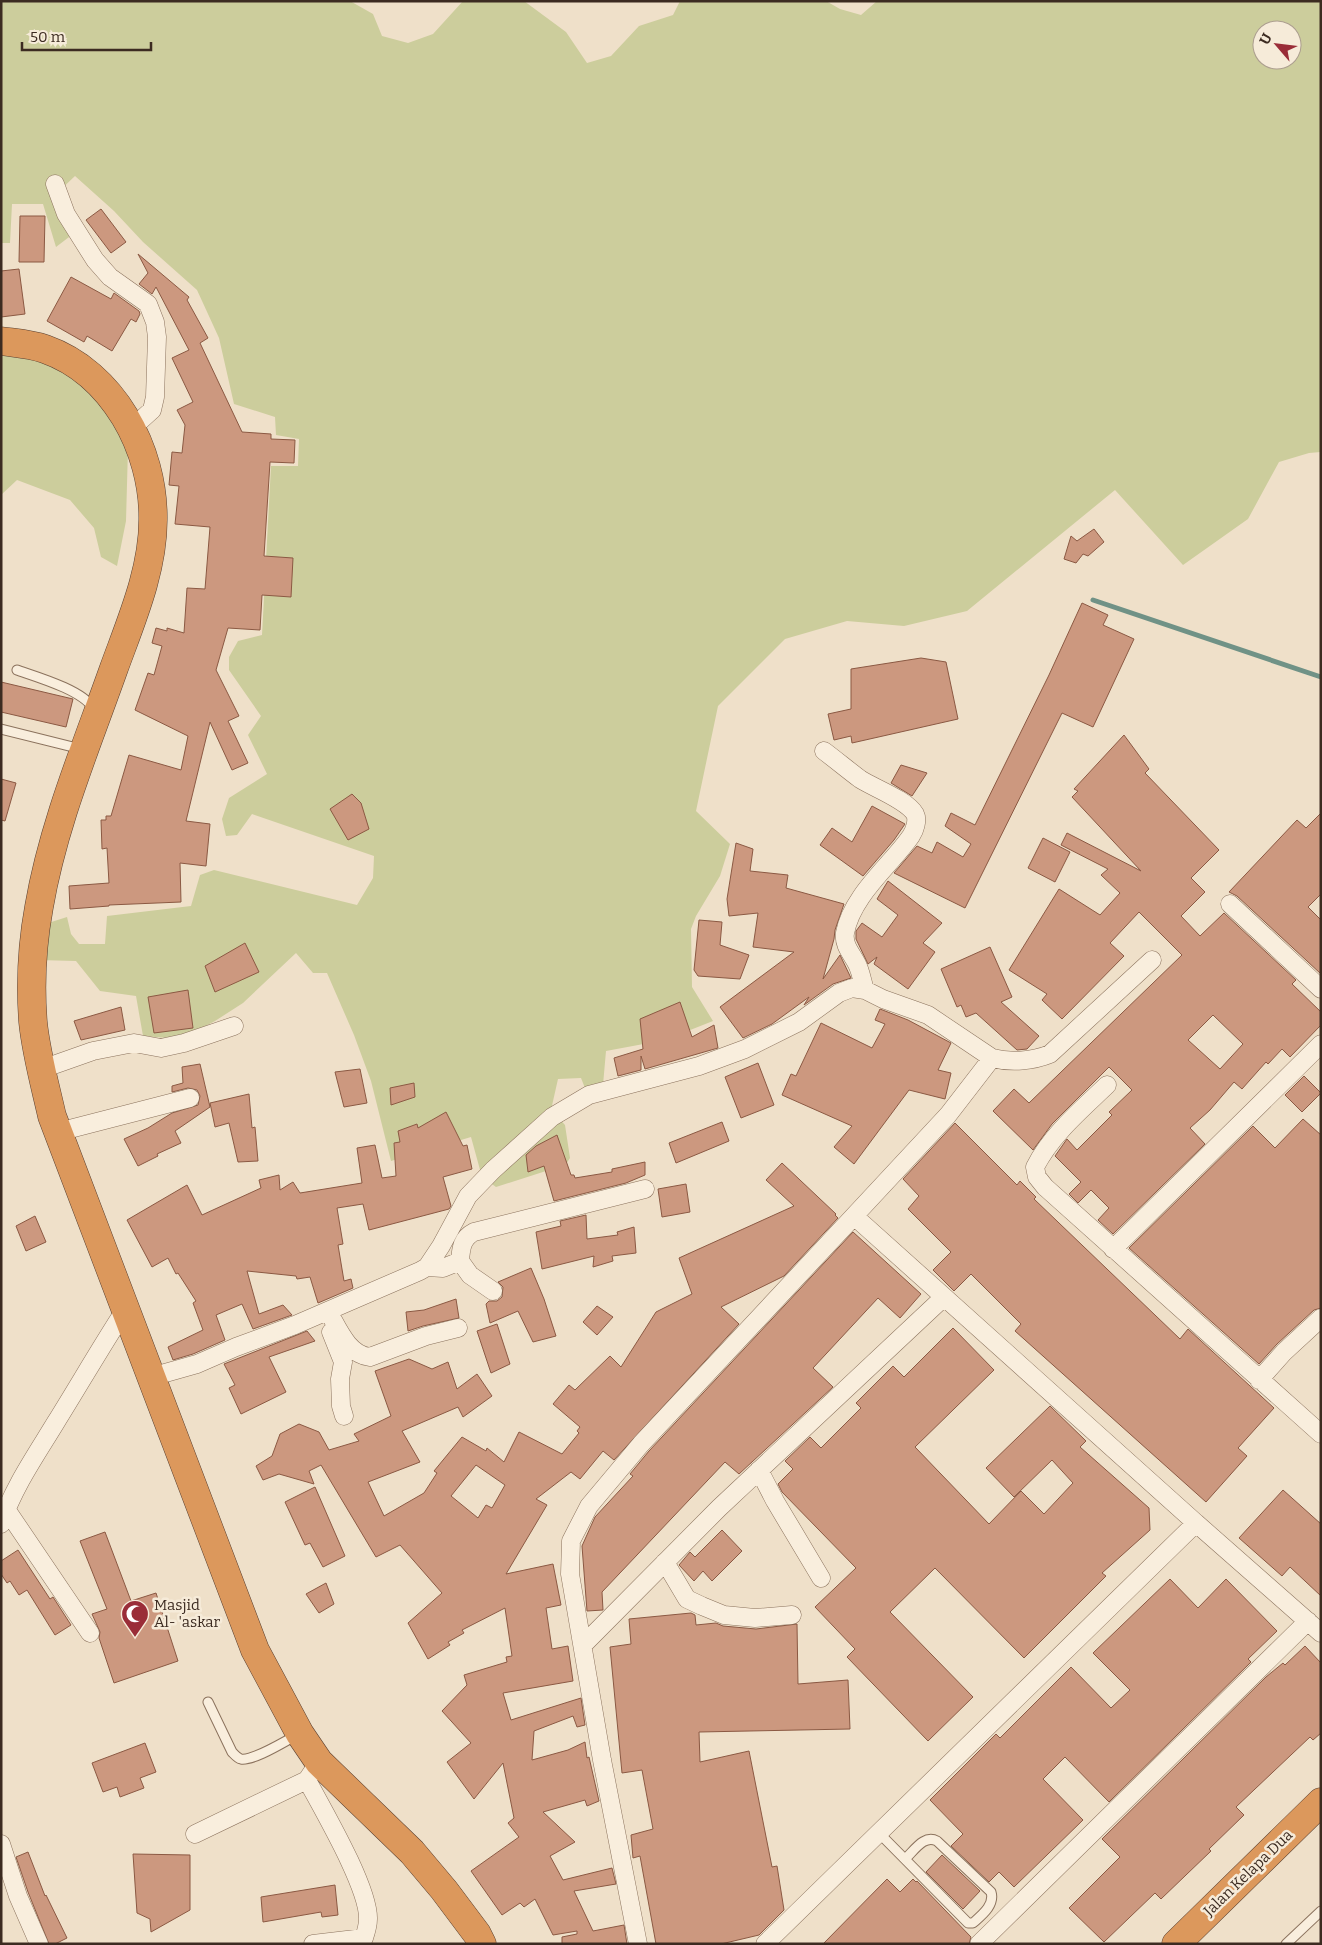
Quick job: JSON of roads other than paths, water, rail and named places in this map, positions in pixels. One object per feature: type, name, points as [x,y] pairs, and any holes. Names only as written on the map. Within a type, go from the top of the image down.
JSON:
[{"type":"highway","points":[[1,341],[43,348],[68,359],[97,381],[116,402],[137,441],[150,479],[154,520],[148,561],[136,609],[84,750],[54,839],[39,908],[32,966],[33,1022],[52,1116],[255,1650],[300,1734],[313,1771],[412,1852],[444,1890],[477,1934],[482,1944]]},
{"type":"highway","name":"Jalan Kelapa Dua","points":[[1176,1944],[1321,1802]]},
{"type":"street","points":[[55,184],[66,214],[95,260],[110,277],[148,304],[154,322],[157,337],[152,410],[131,429]]},
{"type":"street","points":[[824,751],[862,780],[907,806],[915,814],[916,818],[912,835],[876,877],[852,913],[846,930],[844,940],[858,966],[865,990]]},
{"type":"street","points":[[1230,904],[1321,989]]},
{"type":"street","points":[[427,1267],[441,1246],[468,1196],[493,1170],[552,1116],[590,1095],[699,1066],[745,1049],[799,1022],[839,993],[852,988],[865,990],[883,999],[928,1015],[992,1058],[1004,1061],[1038,1059],[1050,1054],[1152,960]]},
{"type":"street","points":[[42,1069],[93,1051],[134,1043],[161,1048],[184,1043],[234,1026]]},
{"type":"street","points":[[1113,1249],[1321,1044]]},
{"type":"street","points":[[638,1944],[602,1760],[570,1574],[571,1541],[589,1506],[641,1444],[948,1115],[992,1058]]},
{"type":"street","points":[[1107,1085],[1060,1131],[1041,1155],[1035,1167],[1037,1176],[1045,1187],[1113,1249],[1321,1434]]},
{"type":"street","points":[[58,1132],[190,1098]]},
{"type":"street","points":[[493,1290],[470,1275],[460,1261],[463,1242],[467,1236],[474,1232],[645,1190]]},
{"type":"street","points":[[854,1216],[1314,1627],[979,1944]]},
{"type":"street","points":[[151,1377],[197,1364],[325,1312],[427,1267],[443,1268],[460,1261]]},
{"type":"street","points":[[583,1645],[760,1470],[944,1297]]},
{"type":"street","points":[[90,1633],[4,1516],[23,1474],[101,1346],[126,1310]]},
{"type":"street","points":[[325,1312],[353,1349],[362,1356],[370,1357],[426,1336],[458,1328]]},
{"type":"street","points":[[325,1312],[343,1362],[340,1379],[341,1406],[344,1416]]},
{"type":"street","points":[[1259,1380],[1284,1352],[1321,1318]]},
{"type":"street","points":[[760,1470],[821,1578]]},
{"type":"street","points":[[765,1944],[1196,1523]]},
{"type":"street","points":[[665,1562],[687,1599],[702,1606],[724,1615],[755,1618],[792,1615]]},
{"type":"street","points":[[195,1834],[313,1771],[334,1830],[364,1894],[368,1918],[365,1941],[313,1944]]},
{"type":"street","points":[[1,1844],[18,1896],[39,1944]]},
{"type":"lane","points":[[17,670],[77,694],[89,702],[97,715]]},
{"type":"lane","points":[[1,729],[84,750]]},
{"type":"lane","points":[[208,1702],[232,1752],[237,1757],[244,1759],[253,1757],[300,1734]]},
{"type":"lane","points":[[879,1833],[968,1923],[973,1923],[993,1898],[991,1892],[937,1841],[932,1839],[925,1840],[905,1859]]},
{"type":"lane","points":[[1286,1944],[1321,1911]]},
{"type":"waterway","points":[[1093,600],[1321,677]]},
{"type":"place","name":"Masjid Al- 'askar","points":[[135,1638]]}]
